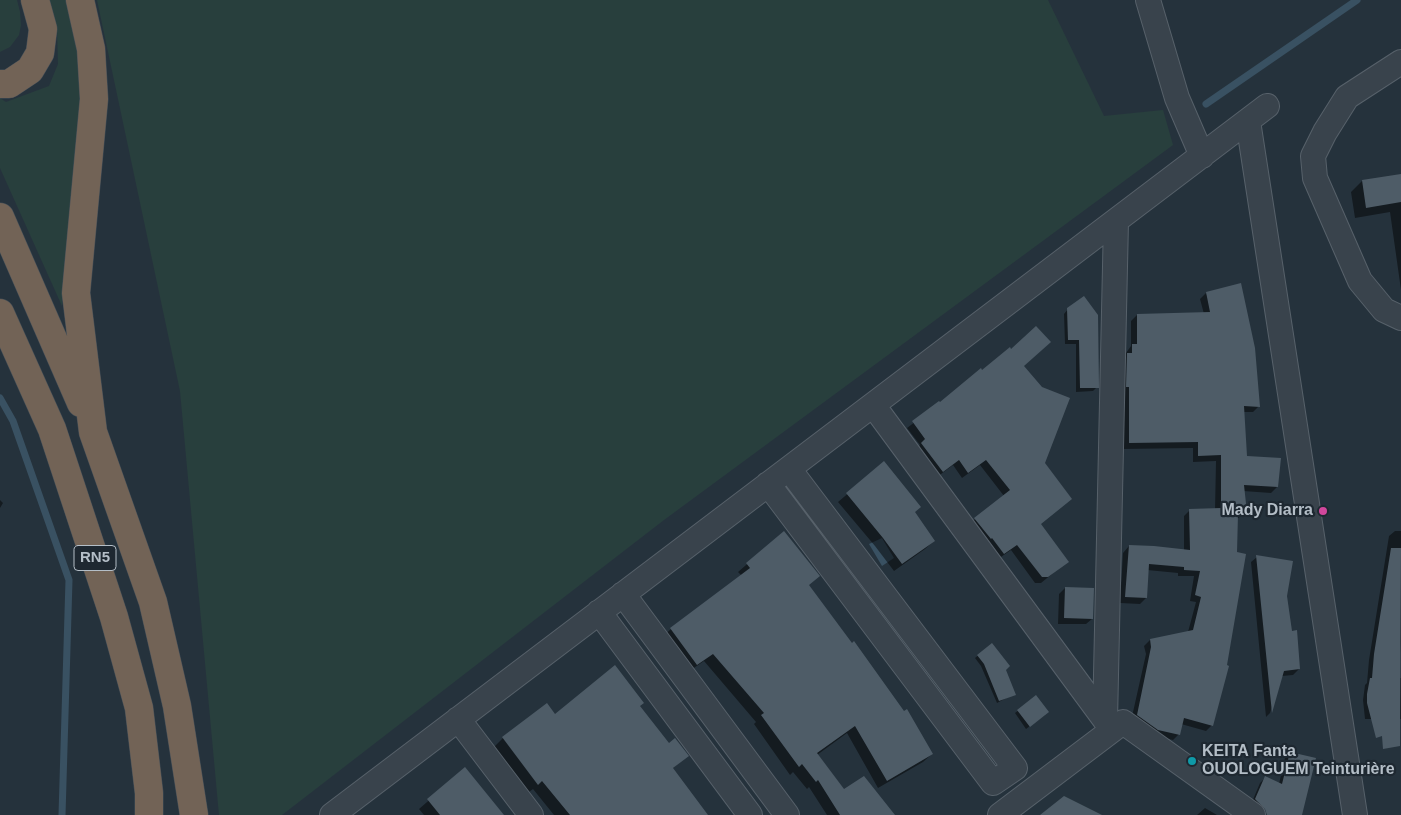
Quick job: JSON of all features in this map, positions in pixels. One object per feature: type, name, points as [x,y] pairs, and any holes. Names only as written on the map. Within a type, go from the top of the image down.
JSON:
[{"type":"highway","points":[[0,84],[9,84],[30,70],[40,53],[43,29],[35,0]]},
{"type":"highway","points":[[80,0],[91,49],[94,99],[76,293],[93,432]]},
{"type":"highway","name":"RN5","points":[[0,217],[93,432],[153,602],[177,706],[194,815]]},
{"type":"highway","name":"RN5","points":[[0,313],[52,429],[114,617],[139,708],[149,793],[149,815]]},
{"type":"street","points":[[1148,0],[1177,98],[1202,156]]},
{"type":"street","points":[[1401,62],[1348,97],[1325,132],[1313,156],[1316,178],[1360,281],[1384,310],[1401,318]]},
{"type":"street","points":[[332,815],[1267,106]]},
{"type":"street","points":[[1248,121],[1354,815]]},
{"type":"street","points":[[1109,725],[1116,221]]},
{"type":"street","points":[[873,405],[1109,725]]},
{"type":"street","points":[[768,484],[994,784],[1014,768],[789,469]]},
{"type":"street","points":[[623,594],[787,815]]},
{"type":"street","points":[[600,612],[750,815]]},
{"type":"street","points":[[458,719],[531,815]]},
{"type":"street","points":[[1000,815],[1109,725],[1123,722],[1253,815]]},
{"type":"green space","points":[[0,0],[17,0],[21,25],[19,35],[10,47],[0,52]]},
{"type":"green space","points":[[49,0],[67,0],[83,78],[62,306],[0,168],[0,98],[6,102],[49,86],[58,64],[57,28]]},
{"type":"green space","points":[[97,0],[1048,0],[1104,116],[1163,110],[1173,145],[664,520],[282,815],[219,815],[180,391]]},
{"type":"water","points":[[882,538],[894,558],[882,566],[869,544]]},
{"type":"building","points":[[1401,174],[1401,202],[1366,208],[1362,180]]},
{"type":"building","points":[[1241,283],[1255,348],[1260,407],[1244,406],[1247,456],[1281,458],[1278,487],[1244,485],[1247,513],[1238,514],[1237,552],[1246,554],[1227,665],[1229,666],[1213,726],[1184,718],[1180,735],[1158,730],[1137,715],[1151,647],[1150,639],[1193,630],[1201,597],[1195,595],[1200,571],[1184,570],[1184,567],[1149,564],[1147,598],[1125,597],[1129,545],[1190,550],[1189,509],[1221,508],[1221,455],[1198,456],[1198,442],[1129,443],[1129,387],[1126,387],[1127,353],[1132,353],[1132,344],[1137,344],[1137,314],[1210,312],[1206,292]]},
{"type":"building","points":[[1084,296],[1098,315],[1099,388],[1080,388],[1079,340],[1068,340],[1067,308]]},
{"type":"building","points":[[1036,326],[1051,342],[1024,366],[1042,387],[1070,398],[1045,463],[1072,499],[1041,524],[1069,562],[1048,577],[1042,577],[1017,545],[1004,554],[974,518],[1010,490],[986,460],[968,473],[959,460],[943,472],[921,443],[925,439],[912,421],[940,402],[981,368],[982,370],[1010,347],[1011,349]]},
{"type":"building","points":[[884,461],[921,507],[915,512],[935,541],[902,564],[846,493]]},
{"type":"building","points":[[784,531],[820,576],[809,585],[852,643],[854,641],[904,711],[907,709],[933,754],[887,781],[855,726],[817,753],[844,789],[864,776],[895,815],[840,815],[818,780],[816,782],[802,764],[799,767],[761,715],[764,713],[713,654],[697,665],[670,628],[750,568],[746,563]]},
{"type":"building","points":[[1391,548],[1401,548],[1400,746],[1383,749],[1382,736],[1376,738],[1367,703],[1367,694],[1370,678],[1372,678]]},
{"type":"building","points":[[1256,555],[1293,561],[1287,596],[1292,631],[1297,630],[1300,669],[1284,671],[1272,713]]},
{"type":"building","points":[[1065,587],[1094,588],[1093,619],[1064,618]]},
{"type":"building","points":[[992,643],[1010,666],[1006,670],[1016,695],[999,701],[984,664],[977,655]]},
{"type":"building","points":[[615,665],[644,703],[640,706],[669,743],[675,738],[689,756],[673,768],[708,815],[570,815],[542,781],[538,785],[502,737],[547,703],[555,714]]},
{"type":"building","points":[[1036,695],[1049,712],[1030,727],[1017,710]]},
{"type":"building","points":[[1290,752],[1316,758],[1302,815],[1267,815],[1265,809],[1255,799],[1265,776],[1282,784]]},
{"type":"building","points":[[465,767],[504,815],[440,815],[427,799]]},
{"type":"building","points":[[1064,796],[1102,815],[1040,815]]},
{"type":"waterway","points":[[1206,104],[1357,0]]},
{"type":"waterway","points":[[0,398],[13,421],[69,580],[62,815]]},
{"type":"place","name":"Mady Diarra","points":[[1323,511]]},
{"type":"place","name":"KEITA Fanta OUOLOGUEM Teinturière","points":[[1192,761]]}]
